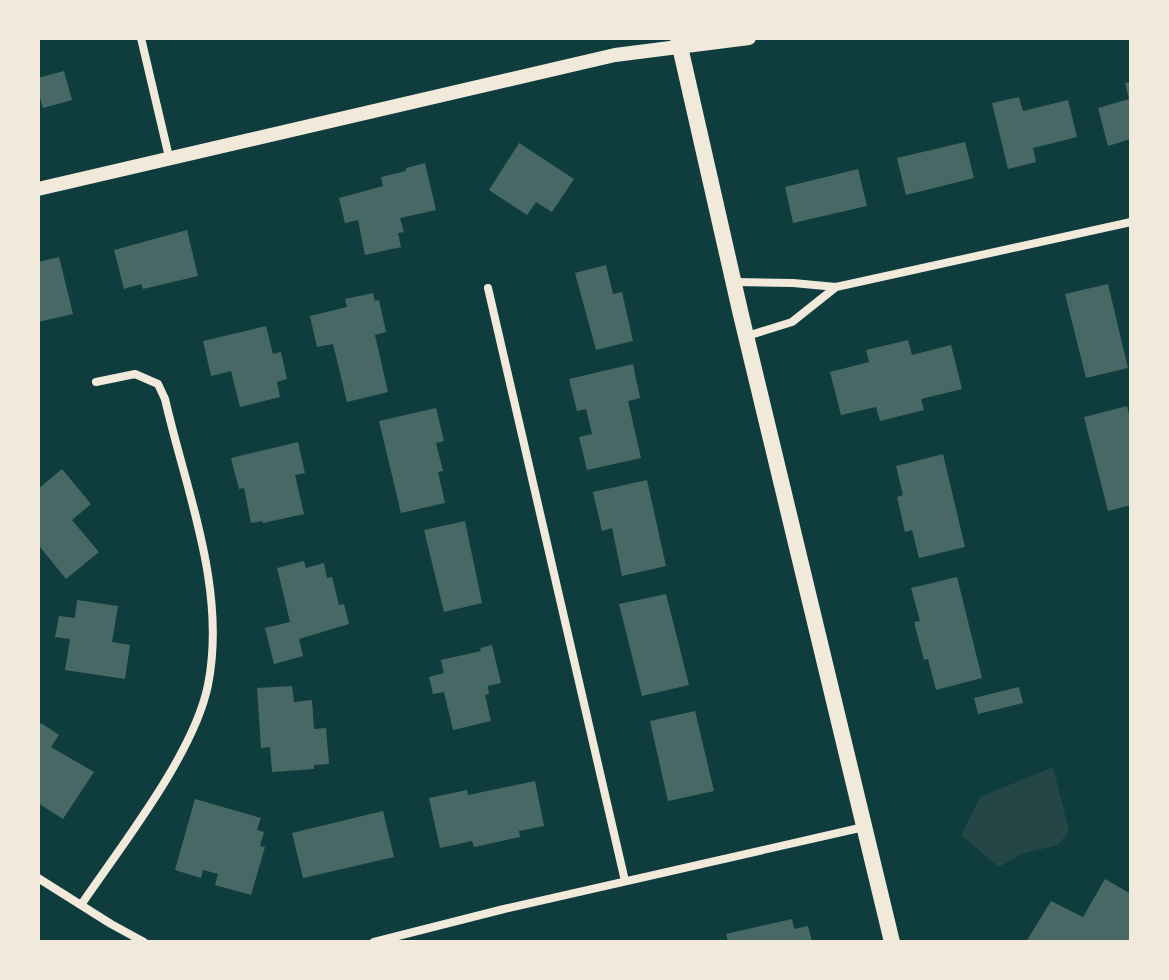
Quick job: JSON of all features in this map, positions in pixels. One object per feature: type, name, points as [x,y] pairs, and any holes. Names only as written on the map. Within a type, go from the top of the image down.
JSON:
[{"type":"main road","points":[[679,42],[746,336],[892,942]]},
{"type":"street","points":[[141,38],[169,157]]},
{"type":"street","points":[[38,189],[615,55],[679,42],[749,38]]},
{"type":"street","points":[[734,282],[836,287],[1131,222]]},
{"type":"street","points":[[746,336],[792,322],[836,287]]},
{"type":"street","points":[[488,288],[625,881]]},
{"type":"street","points":[[81,905],[159,790],[191,731],[208,685],[211,642],[212,602],[206,569],[165,399],[158,384],[135,374],[96,382]]},
{"type":"street","points":[[374,942],[865,826]]},
{"type":"street","points":[[38,878],[144,942]]},
{"type":"shaded area","points":[[1053,767],[1069,831],[1058,845],[1021,854],[999,867],[961,835],[980,797]]},
{"type":"building","points":[[64,71],[72,100],[43,108],[38,78]]},
{"type":"building","points":[[1131,82],[1131,139],[1108,146],[1098,108],[1129,99],[1125,83]]},
{"type":"building","points":[[1019,97],[1023,111],[1068,100],[1077,137],[1033,148],[1036,162],[1008,169],[992,103]]},
{"type":"building","points":[[965,142],[974,178],[906,195],[897,158]]},
{"type":"building","points":[[519,143],[574,179],[552,212],[536,202],[527,215],[489,190]]},
{"type":"building","points":[[425,163],[436,210],[400,218],[404,232],[398,233],[401,247],[365,255],[358,220],[345,223],[339,198],[383,186],[381,177]]},
{"type":"building","points":[[858,169],[867,206],[793,223],[785,187]]},
{"type":"building","points":[[187,230],[198,276],[143,289],[141,284],[124,289],[114,250]]},
{"type":"building","points":[[59,257],[73,314],[38,322],[38,262]]},
{"type":"building","points":[[606,265],[613,294],[622,292],[633,341],[596,350],[575,273]]},
{"type":"building","points":[[1108,284],[1128,368],[1086,378],[1065,294]]},
{"type":"building","points":[[373,293],[375,301],[379,300],[386,332],[375,335],[388,392],[347,402],[333,344],[317,347],[310,316],[347,307],[345,299]]},
{"type":"building","points":[[266,326],[273,354],[281,352],[287,379],[277,382],[280,397],[240,407],[231,371],[211,376],[203,341]]},
{"type":"building","points":[[908,340],[912,355],[951,345],[962,389],[921,399],[924,410],[880,421],[876,407],[841,415],[830,372],[869,362],[866,350]]},
{"type":"building","points":[[633,364],[640,398],[628,401],[641,458],[587,470],[579,437],[592,434],[586,409],[577,411],[569,379]]},
{"type":"building","points":[[1127,406],[1131,424],[1131,505],[1108,511],[1084,417]]},
{"type":"building","points":[[436,408],[444,441],[436,443],[443,471],[438,472],[445,503],[401,513],[379,421]]},
{"type":"building","points":[[298,442],[305,473],[295,475],[304,514],[251,523],[244,488],[239,489],[231,458]]},
{"type":"building","points":[[943,454],[965,547],[919,558],[912,530],[905,532],[897,497],[903,495],[896,466]]},
{"type":"building","points":[[62,469],[91,504],[72,520],[99,552],[66,579],[40,547],[38,549],[38,489]]},
{"type":"building","points":[[647,480],[666,566],[622,576],[612,528],[602,531],[593,492]]},
{"type":"building","points":[[465,521],[482,603],[444,612],[424,530]]},
{"type":"building","points":[[304,561],[306,568],[324,563],[327,578],[332,577],[339,605],[344,604],[349,624],[299,639],[303,656],[274,664],[265,628],[290,622],[277,568]]},
{"type":"building","points":[[957,577],[982,678],[936,690],[914,622],[920,621],[911,588]]},
{"type":"building","points":[[666,594],[689,685],[642,696],[619,604]]},
{"type":"building","points":[[77,600],[118,606],[112,642],[130,645],[125,679],[65,670],[70,639],[55,637],[59,616],[75,618]]},
{"type":"building","points":[[492,645],[501,683],[488,686],[489,694],[485,695],[491,721],[453,730],[444,692],[433,694],[429,677],[444,673],[441,660],[481,651],[480,648]]},
{"type":"building","points":[[292,686],[294,702],[312,700],[314,729],[326,728],[329,764],[314,765],[314,769],[272,772],[270,747],[261,748],[257,688]]},
{"type":"building","points":[[1019,687],[1023,703],[978,714],[974,698]]},
{"type":"building","points":[[695,711],[714,791],[668,801],[650,721]]},
{"type":"building","points":[[41,723],[59,735],[51,747],[94,772],[63,819],[38,803],[38,727]]},
{"type":"building","points":[[535,781],[544,826],[519,831],[520,837],[474,847],[472,841],[440,848],[429,798],[467,790],[468,795]]},
{"type":"building","points":[[195,799],[261,818],[257,830],[264,832],[260,846],[265,847],[251,895],[215,885],[218,874],[203,870],[201,878],[175,870]]},
{"type":"building","points":[[383,811],[394,857],[303,878],[292,833]]},
{"type":"building","points":[[1105,879],[1131,894],[1131,942],[1026,942],[1051,901],[1083,917]]},
{"type":"building","points":[[792,919],[794,929],[808,926],[812,942],[728,942],[726,934]]}]
